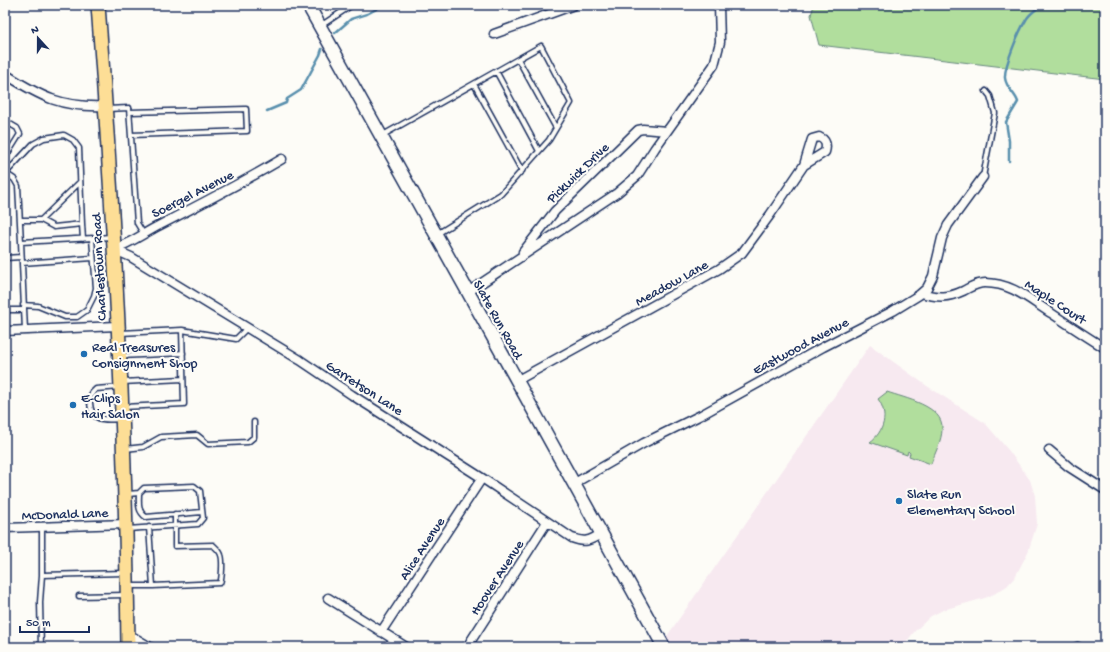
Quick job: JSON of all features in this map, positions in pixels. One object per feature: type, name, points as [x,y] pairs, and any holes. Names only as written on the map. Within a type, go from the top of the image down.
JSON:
[{"type":"main road","name":"Charlestown Road","points":[[98,5],[106,107],[119,357],[125,494],[128,640]]},
{"type":"street","name":"Slate Run Road","points":[[308,5],[664,647]]},
{"type":"street","points":[[494,34],[574,5]]},
{"type":"street","name":"Pickwick Drive","points":[[468,292],[617,193],[637,176],[714,65],[720,42],[719,5]]},
{"type":"street","points":[[5,74],[42,96],[52,100],[90,107],[106,107]]},
{"type":"street","name":"Pickwick Drive","points":[[518,258],[555,211],[638,130],[667,131]]},
{"type":"street","name":"Soergel Avenue","points":[[113,243],[123,246],[143,233],[240,184],[282,159]]},
{"type":"street","name":"Meadow Lane","points":[[516,381],[719,270],[742,253],[804,165]]},
{"type":"street","name":"Eastwood Avenue","points":[[573,484],[644,443],[701,415],[823,347],[893,311],[922,293],[927,288],[933,276],[942,238],[948,225],[983,177]]},
{"type":"street","name":"Garretson Lane","points":[[113,243],[131,257],[300,360],[572,538],[581,542],[590,540],[601,534]]},
{"type":"street","name":"Maple Court","points":[[922,293],[943,298],[949,297],[976,283],[1005,285],[1020,292],[1105,348]]},
{"type":"street","points":[[5,331],[117,330]]},
{"type":"street","points":[[1049,450],[1069,467],[1105,490]]},
{"type":"street","name":"Alice Avenue","points":[[381,632],[482,478]]},
{"type":"street","name":"Hoover Avenue","points":[[467,647],[547,522]]},
{"type":"street","name":"McDonald Lane","points":[[5,528],[126,526]]},
{"type":"street","points":[[328,598],[406,647]]},
{"type":"street","points":[[128,640],[150,647]]},
{"type":"lane","points":[[320,27],[352,5]]},
{"type":"lane","points":[[381,136],[540,46],[571,103],[549,140],[501,194],[435,235]]},
{"type":"lane","points":[[518,59],[556,128]]},
{"type":"lane","points":[[496,71],[539,151]]},
{"type":"lane","points":[[474,84],[522,171]]},
{"type":"lane","points":[[983,177],[995,113],[990,96],[986,91]]},
{"type":"lane","points":[[106,107],[129,108],[137,223],[143,233]]},
{"type":"lane","points":[[130,112],[246,109],[246,131],[131,136]]},
{"type":"lane","points":[[5,120],[17,128],[20,134],[5,158],[5,174]]},
{"type":"lane","points":[[5,174],[33,144],[44,138],[64,135],[73,140],[79,148],[83,239]]},
{"type":"lane","points":[[5,174],[14,179],[18,186],[24,330]]},
{"type":"lane","points":[[41,220],[80,182]]},
{"type":"lane","points":[[20,220],[41,220],[54,226],[82,224]]},
{"type":"lane","points":[[21,242],[92,238],[113,243]]},
{"type":"lane","points":[[24,305],[38,306],[65,317],[77,317],[87,310],[96,288],[92,238]]},
{"type":"lane","points":[[5,258],[22,257]]},
{"type":"lane","points":[[22,263],[93,258]]},
{"type":"lane","points":[[5,310],[24,310]]},
{"type":"lane","points":[[117,330],[182,330],[236,339],[247,328]]},
{"type":"lane","points":[[182,330],[184,379],[184,404],[121,413],[104,420],[93,415],[90,408],[91,393],[96,389],[120,385],[184,379]]},
{"type":"lane","points":[[119,357],[183,353]]},
{"type":"lane","points":[[123,449],[143,447],[162,437],[197,435],[208,444],[248,442],[254,437],[254,422]]},
{"type":"lane","points":[[125,494],[139,493],[144,488],[194,486],[200,491],[203,518],[198,524],[149,527],[126,526]]},
{"type":"lane","points":[[139,493],[139,508],[142,514],[146,516],[202,512]]},
{"type":"lane","points":[[79,596],[153,586],[220,583],[222,580],[221,555],[213,545],[175,546],[175,514]]},
{"type":"lane","points":[[41,647],[40,602],[42,575],[42,527]]},
{"type":"lane","points":[[149,527],[153,586]]},
{"type":"lane","points":[[42,575],[127,573]]},
{"type":"shaded area","name":"Slate Run Elementary School","points":[[870,345],[927,386],[985,423],[1009,451],[1030,480],[1035,496],[1037,524],[1028,552],[1015,577],[1007,586],[994,594],[943,610],[931,616],[915,631],[902,647],[670,647],[665,639]]},
{"type":"green space","points":[[814,5],[1105,5],[1105,79],[819,45],[811,15]]},
{"type":"green space","points":[[887,392],[922,404],[937,414],[941,421],[941,438],[931,464],[909,456],[910,453],[908,451],[907,455],[870,442],[882,428],[884,417],[878,399]]},
{"type":"waterway","points":[[335,33],[351,19],[367,14],[384,5]]},
{"type":"waterway","points":[[1009,161],[1009,141],[1006,122],[1018,102],[1007,85],[1005,73],[1012,49],[1023,25],[1029,16],[1041,5]]},
{"type":"waterway","points":[[267,111],[286,103],[287,99],[301,90],[322,49]]},
{"type":"place","name":"Real Treasures Consignment Shop","points":[[84,354]]},
{"type":"place","name":"E-Clips Hair Salon","points":[[73,405]]},
{"type":"place","name":"Slate Run Elementary School","points":[[899,501]]}]
